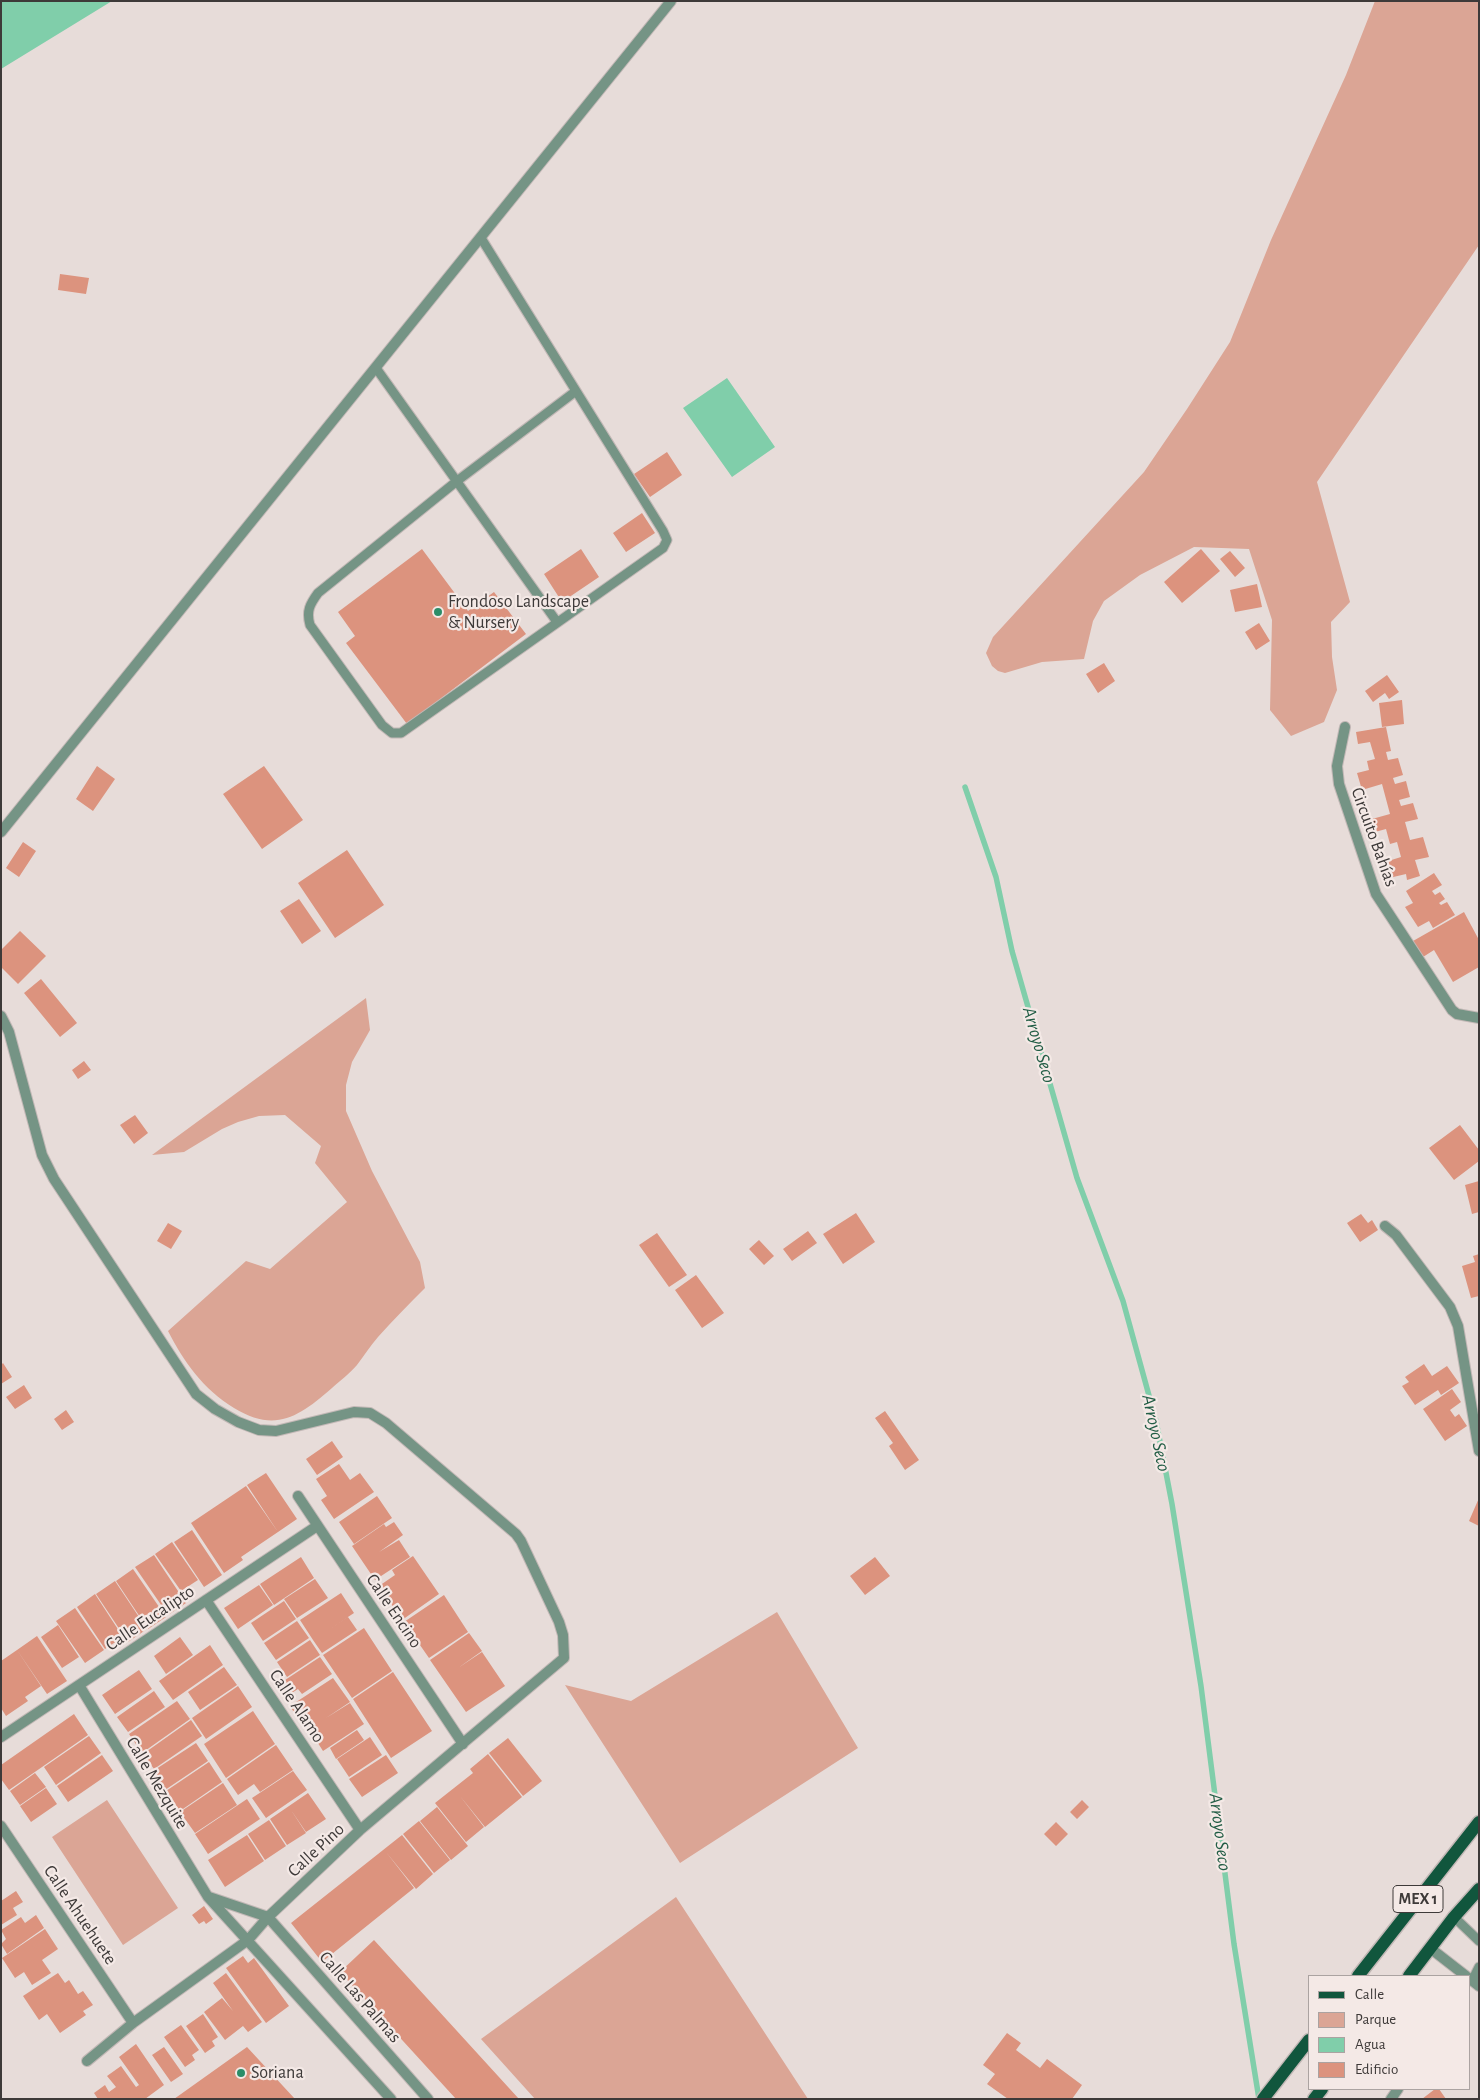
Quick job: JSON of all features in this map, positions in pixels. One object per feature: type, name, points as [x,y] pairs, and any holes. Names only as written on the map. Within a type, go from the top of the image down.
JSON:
[{"type":"main road","name":"MEX 1","points":[[1359,1975],[1479,1822]]},
{"type":"main road","name":"MEX 1","points":[[1410,1975],[1454,1917],[1479,1889]]},
{"type":"main road","points":[[1263,2099],[1308,2041]]},
{"type":"street","points":[[1,832],[671,1]]},
{"type":"street","name":"Circuito Bahías","points":[[1345,727],[1337,766],[1339,784],[1370,878],[1384,908],[1452,1010],[1467,1017],[1479,1018]]},
{"type":"street","name":"Calle Pino","points":[[1,1016],[9,1032],[42,1155],[54,1179],[196,1394],[215,1409],[238,1422],[259,1430],[276,1432],[354,1412],[370,1412],[516,1534],[522,1541],[560,1622],[563,1635],[564,1658],[360,1830],[268,1917],[248,1940],[133,2023],[87,2061]]},
{"type":"street","points":[[1385,1226],[1396,1235],[1455,1316],[1479,1451]]},
{"type":"street","name":"Calle Encino","points":[[298,1496],[463,1744]]},
{"type":"street","name":"Calle Eucalipto","points":[[1,1737],[317,1526]]},
{"type":"street","name":"Calle Alamo","points":[[206,1600],[360,1830]]},
{"type":"street","name":"Calle Mezquite","points":[[79,1685],[208,1897],[248,1940]]},
{"type":"street","name":"Calle Ahuehuete","points":[[1,1826],[133,2023]]},
{"type":"street","points":[[208,1897],[268,1917]]},
{"type":"street","name":"Calle Las Palmas","points":[[268,1917],[428,2099]]},
{"type":"street","points":[[248,1940],[391,2099]]},
{"type":"street","points":[[1430,1948],[1464,1975]]},
{"type":"lane","points":[[481,238],[576,391],[667,540],[663,548],[401,733],[392,733],[382,725],[310,625],[307,615],[309,606],[318,593],[457,482],[576,391]]},
{"type":"lane","points":[[376,368],[558,622]]},
{"type":"lane","points":[[1454,1917],[1479,1941]]},
{"type":"lane","points":[[1471,1981],[1479,1966]]},
{"type":"green space","points":[[1375,1],[1479,1],[1479,245],[1317,482],[1350,602],[1331,622],[1332,657],[1337,690],[1324,722],[1291,736],[1270,710],[1272,620],[1249,549],[1194,547],[1140,575],[1104,601],[1093,621],[1084,659],[1042,662],[1005,673],[998,671],[992,666],[986,653],[993,637],[1144,472],[1230,342],[1271,240],[1346,75]]},
{"type":"green space","points":[[366,998],[370,1030],[352,1062],[346,1085],[346,1111],[372,1171],[420,1262],[425,1288],[378,1337],[354,1368],[309,1407],[286,1418],[262,1420],[234,1408],[213,1392],[195,1374],[168,1331],[246,1261],[270,1269],[347,1202],[315,1163],[321,1146],[285,1115],[259,1116],[238,1122],[222,1129],[184,1152],[152,1155]]},
{"type":"green space","points":[[777,1612],[858,1748],[680,1863],[565,1685],[631,1701]]},
{"type":"green space","points":[[107,1800],[178,1908],[123,1945],[52,1837]]},
{"type":"green space","points":[[676,1897],[808,2099],[535,2099],[481,2039]]},
{"type":"water","points":[[1,1],[112,1],[1,69]]},
{"type":"water","points":[[727,378],[775,447],[732,477],[683,408]]},
{"type":"building","points":[[60,274],[89,278],[86,294],[58,290]]},
{"type":"building","points":[[667,452],[682,475],[650,497],[634,474]]},
{"type":"building","points":[[642,513],[655,533],[626,552],[613,533]]},
{"type":"building","points":[[422,549],[468,611],[494,592],[526,634],[407,724],[346,643],[355,636],[338,612]]},
{"type":"building","points":[[581,549],[599,577],[562,602],[544,574]]},
{"type":"building","points":[[1201,549],[1220,571],[1182,603],[1164,582]]},
{"type":"building","points":[[1230,551],[1245,568],[1235,577],[1220,559]]},
{"type":"building","points":[[1257,584],[1262,607],[1235,612],[1230,590]]},
{"type":"building","points":[[1259,623],[1270,641],[1256,650],[1245,632]]},
{"type":"building","points":[[1104,663],[1115,681],[1098,693],[1086,674]]},
{"type":"building","points":[[1387,675],[1399,692],[1389,699],[1385,693],[1373,702],[1365,691]]},
{"type":"building","points":[[1402,700],[1404,724],[1382,727],[1379,703]]},
{"type":"building","points":[[1386,727],[1391,751],[1386,752],[1388,760],[1398,758],[1403,775],[1393,778],[1395,784],[1406,781],[1410,797],[1399,800],[1401,806],[1413,803],[1418,819],[1405,822],[1410,840],[1423,837],[1429,857],[1415,860],[1420,876],[1407,880],[1406,874],[1389,878],[1385,862],[1401,857],[1397,842],[1390,844],[1386,829],[1375,832],[1372,819],[1390,814],[1382,784],[1362,790],[1357,773],[1369,770],[1367,761],[1375,759],[1370,742],[1358,744],[1356,732]]},
{"type":"building","points":[[97,766],[115,779],[93,811],[76,799]]},
{"type":"building","points":[[264,766],[303,820],[262,849],[223,794]]},
{"type":"building","points":[[23,842],[36,851],[19,877],[6,868]]},
{"type":"building","points":[[347,850],[384,905],[335,938],[298,883]]},
{"type":"building","points":[[1434,873],[1442,885],[1432,891],[1435,895],[1440,892],[1445,899],[1439,903],[1441,905],[1447,902],[1455,915],[1433,928],[1429,921],[1418,927],[1405,907],[1413,903],[1406,891]]},
{"type":"building","points":[[299,899],[321,931],[302,944],[280,911]]},
{"type":"building","points":[[1464,912],[1479,940],[1479,967],[1453,982],[1434,950],[1423,957],[1413,941]]},
{"type":"building","points":[[20,931],[46,956],[18,984],[1,967],[1,950]]},
{"type":"building","points":[[41,979],[77,1023],[60,1037],[24,993]]},
{"type":"building","points":[[84,1061],[91,1070],[78,1079],[72,1070]]},
{"type":"building","points":[[135,1115],[148,1133],[134,1144],[120,1125]]},
{"type":"building","points":[[1460,1125],[1479,1150],[1479,1161],[1454,1180],[1429,1148]]},
{"type":"building","points":[[1479,1181],[1479,1212],[1472,1214],[1465,1185]]},
{"type":"building","points":[[856,1213],[875,1242],[843,1264],[823,1234]]},
{"type":"building","points":[[1361,1214],[1368,1223],[1372,1220],[1378,1230],[1360,1242],[1347,1223]]},
{"type":"building","points":[[168,1223],[182,1231],[171,1249],[157,1241]]},
{"type":"building","points":[[808,1231],[817,1243],[792,1261],[783,1249]]},
{"type":"building","points":[[657,1233],[687,1275],[669,1287],[639,1245]]},
{"type":"building","points":[[759,1240],[774,1256],[764,1265],[749,1249]]},
{"type":"building","points":[[1479,1254],[1479,1296],[1471,1298],[1462,1266],[1475,1262],[1473,1256]]},
{"type":"building","points":[[696,1275],[724,1313],[702,1328],[675,1290]]},
{"type":"building","points":[[3,1363],[12,1377],[1,1384],[1,1365]]},
{"type":"building","points":[[1424,1364],[1432,1376],[1447,1366],[1459,1383],[1441,1395],[1438,1390],[1415,1405],[1402,1386],[1409,1382],[1405,1377]]},
{"type":"building","points":[[24,1385],[32,1398],[15,1409],[6,1397]]},
{"type":"building","points":[[1452,1389],[1461,1402],[1450,1410],[1455,1417],[1459,1414],[1467,1426],[1445,1441],[1423,1409]]},
{"type":"building","points":[[66,1410],[74,1422],[62,1430],[54,1419]]},
{"type":"building","points":[[885,1411],[919,1460],[905,1470],[889,1446],[893,1443],[875,1418]]},
{"type":"building","points":[[332,1441],[343,1457],[317,1475],[306,1459]]},
{"type":"building","points":[[339,1464],[350,1480],[360,1473],[374,1492],[334,1519],[321,1500],[327,1496],[316,1479]]},
{"type":"building","points":[[266,1473],[297,1519],[278,1532],[247,1485]]},
{"type":"building","points":[[246,1486],[278,1532],[241,1557],[243,1560],[224,1573],[191,1523]]},
{"type":"building","points":[[377,1496],[392,1518],[354,1544],[339,1522]]},
{"type":"building","points":[[1479,1498],[1479,1526],[1469,1521]]},
{"type":"building","points":[[394,1522],[403,1535],[379,1552],[399,1540],[410,1557],[375,1580],[352,1546],[384,1524],[386,1527]]},
{"type":"building","points":[[192,1530],[222,1575],[204,1587],[174,1542]]},
{"type":"building","points":[[172,1542],[198,1580],[181,1591],[155,1554]]},
{"type":"building","points":[[154,1555],[186,1603],[168,1615],[135,1567]]},
{"type":"building","points":[[413,1556],[439,1594],[402,1620],[379,1586],[395,1575],[392,1570]]},
{"type":"building","points":[[301,1557],[314,1578],[274,1605],[260,1584]]},
{"type":"building","points":[[875,1557],[890,1576],[865,1595],[850,1576]]},
{"type":"building","points":[[133,1569],[166,1617],[148,1629],[116,1581]]},
{"type":"building","points":[[315,1579],[328,1598],[297,1618],[284,1599]]},
{"type":"building","points":[[115,1581],[147,1629],[128,1642],[96,1594]]},
{"type":"building","points":[[259,1585],[273,1605],[238,1629],[224,1608]]},
{"type":"building","points":[[341,1593],[354,1613],[313,1640],[300,1620]]},
{"type":"building","points":[[95,1594],[123,1637],[105,1649],[77,1607]]},
{"type":"building","points":[[444,1595],[468,1632],[429,1658],[404,1622]]},
{"type":"building","points":[[284,1601],[296,1619],[263,1641],[251,1623]]},
{"type":"building","points":[[75,1608],[104,1650],[85,1663],[56,1621]]},
{"type":"building","points":[[348,1617],[357,1630],[322,1653],[313,1640]]},
{"type":"building","points":[[297,1621],[309,1638],[276,1660],[264,1643]]},
{"type":"building","points":[[58,1625],[79,1657],[62,1668],[41,1637]]},
{"type":"building","points":[[364,1628],[392,1671],[352,1698],[323,1655]]},
{"type":"building","points":[[469,1633],[482,1651],[458,1668],[482,1652],[505,1686],[466,1712],[430,1660]]},
{"type":"building","points":[[37,1636],[67,1681],[47,1694],[17,1650]]},
{"type":"building","points":[[180,1637],[193,1655],[166,1674],[154,1656]]},
{"type":"building","points":[[310,1640],[320,1655],[287,1677],[277,1662]]},
{"type":"building","points":[[210,1645],[223,1665],[173,1700],[159,1681]]},
{"type":"building","points":[[17,1650],[41,1686],[25,1697],[28,1701],[6,1716],[1,1708],[1,1661]]},
{"type":"building","points":[[320,1657],[332,1674],[302,1694],[298,1689],[284,1698],[276,1686]]},
{"type":"building","points":[[224,1667],[237,1685],[200,1710],[188,1692]]},
{"type":"building","points":[[139,1670],[152,1689],[115,1714],[102,1695]]},
{"type":"building","points":[[393,1672],[432,1731],[391,1758],[353,1699]]},
{"type":"building","points":[[333,1678],[350,1702],[326,1718],[350,1703],[364,1724],[323,1751],[309,1729],[306,1731],[290,1706]]},
{"type":"building","points":[[238,1686],[252,1707],[206,1739],[192,1718]]},
{"type":"building","points":[[154,1691],[165,1707],[128,1732],[117,1717]]},
{"type":"building","points":[[177,1701],[190,1719],[142,1753],[129,1734]]},
{"type":"building","points":[[253,1711],[275,1744],[226,1778],[204,1744]]},
{"type":"building","points":[[74,1714],[88,1735],[9,1790],[1,1779],[1,1765]]},
{"type":"building","points":[[191,1720],[202,1736],[154,1769],[143,1754]]},
{"type":"building","points":[[357,1730],[364,1740],[336,1759],[330,1748]]},
{"type":"building","points":[[89,1736],[101,1753],[56,1785],[44,1767]]},
{"type":"building","points":[[370,1737],[382,1755],[349,1777],[337,1759]]},
{"type":"building","points":[[508,1738],[542,1781],[523,1796],[489,1753]]},
{"type":"building","points":[[196,1743],[208,1761],[165,1790],[153,1771]]},
{"type":"building","points":[[276,1745],[293,1770],[260,1792],[254,1784],[238,1795],[227,1779]]},
{"type":"building","points":[[488,1754],[522,1797],[485,1827],[460,1796],[484,1827],[466,1842],[435,1803],[473,1773],[470,1769]]},
{"type":"building","points":[[102,1755],[113,1771],[68,1802],[57,1786]]},
{"type":"building","points":[[386,1755],[398,1773],[362,1797],[349,1779]]},
{"type":"building","points":[[209,1762],[222,1782],[180,1811],[166,1791]]},
{"type":"building","points":[[293,1771],[307,1790],[266,1818],[252,1798]]},
{"type":"building","points":[[35,1773],[46,1787],[20,1805],[10,1791]]},
{"type":"building","points":[[223,1783],[237,1805],[195,1833],[180,1812]]},
{"type":"building","points":[[46,1788],[57,1804],[31,1822],[20,1806]]},
{"type":"building","points":[[308,1793],[326,1819],[306,1832],[291,1810],[306,1833],[287,1845],[270,1819]]},
{"type":"building","points":[[247,1799],[260,1819],[208,1854],[195,1834]]},
{"type":"building","points":[[1082,1800],[1089,1807],[1077,1819],[1070,1812]]},
{"type":"building","points":[[437,1807],[468,1846],[451,1860],[420,1821]]},
{"type":"building","points":[[269,1820],[286,1846],[265,1860],[248,1834]]},
{"type":"building","points":[[419,1821],[450,1860],[434,1873],[403,1834]]},
{"type":"building","points":[[1056,1822],[1068,1834],[1056,1846],[1044,1834]]},
{"type":"building","points":[[247,1835],[264,1861],[225,1887],[208,1860]]},
{"type":"building","points":[[402,1835],[433,1874],[416,1889],[386,1852],[414,1888],[322,1962],[291,1923]]},
{"type":"building","points":[[16,1891],[23,1902],[13,1908],[17,1915],[1,1925],[1,1901]]},
{"type":"building","points":[[204,1906],[213,1919],[206,1924],[204,1921],[199,1924],[192,1915]]},
{"type":"building","points":[[36,1915],[44,1928],[7,1954],[1,1944],[6,1939],[1,1930],[21,1917],[25,1923]]},
{"type":"building","points":[[45,1929],[58,1949],[42,1960],[51,1973],[32,1985],[24,1972],[15,1978],[2,1958]]},
{"type":"building","points":[[374,1940],[519,2099],[456,2099],[340,1972]]},
{"type":"building","points":[[243,1956],[248,1963],[254,1958],[289,2006],[266,2023],[226,1968]]},
{"type":"building","points":[[58,1973],[65,1983],[69,1980],[78,1994],[83,1991],[93,2005],[83,2011],[86,2015],[60,2033],[47,2014],[39,2020],[23,1996]]},
{"type":"building","points":[[226,1973],[262,2022],[248,2032],[243,2026],[225,2040],[204,2012],[222,1998],[233,2011],[213,1983]]},
{"type":"building","points":[[203,2014],[218,2037],[212,2041],[215,2046],[205,2053],[186,2026]]},
{"type":"building","points":[[181,2025],[199,2050],[192,2055],[195,2060],[185,2067],[164,2037]]},
{"type":"building","points":[[1007,2033],[1021,2043],[1016,2050],[1040,2068],[1047,2059],[1082,2085],[1072,2099],[1008,2099],[987,2084],[995,2074],[983,2065]]},
{"type":"building","points":[[136,2044],[164,2085],[145,2099],[98,2099],[94,2093],[105,2085],[109,2092],[116,2087],[107,2076],[121,2066],[136,2087],[139,2085],[119,2057]]},
{"type":"building","points":[[164,2047],[183,2074],[171,2082],[152,2055]]},
{"type":"building","name":"Soriana","points":[[247,2047],[295,2099],[174,2099]]},
{"type":"building","points":[[1434,2090],[1440,2090],[1446,2099],[1422,2099]]},
{"type":"waterway","name":"Arroyo Seco","points":[[965,787],[996,877],[1012,951],[1077,1178],[1123,1301],[1156,1421],[1172,1504],[1201,1686],[1234,1944],[1259,2099]]},
{"type":"place","name":"Frondoso Landscape & Nursery","points":[[438,612]]},
{"type":"place","name":"Soriana","points":[[241,2073]]}]
